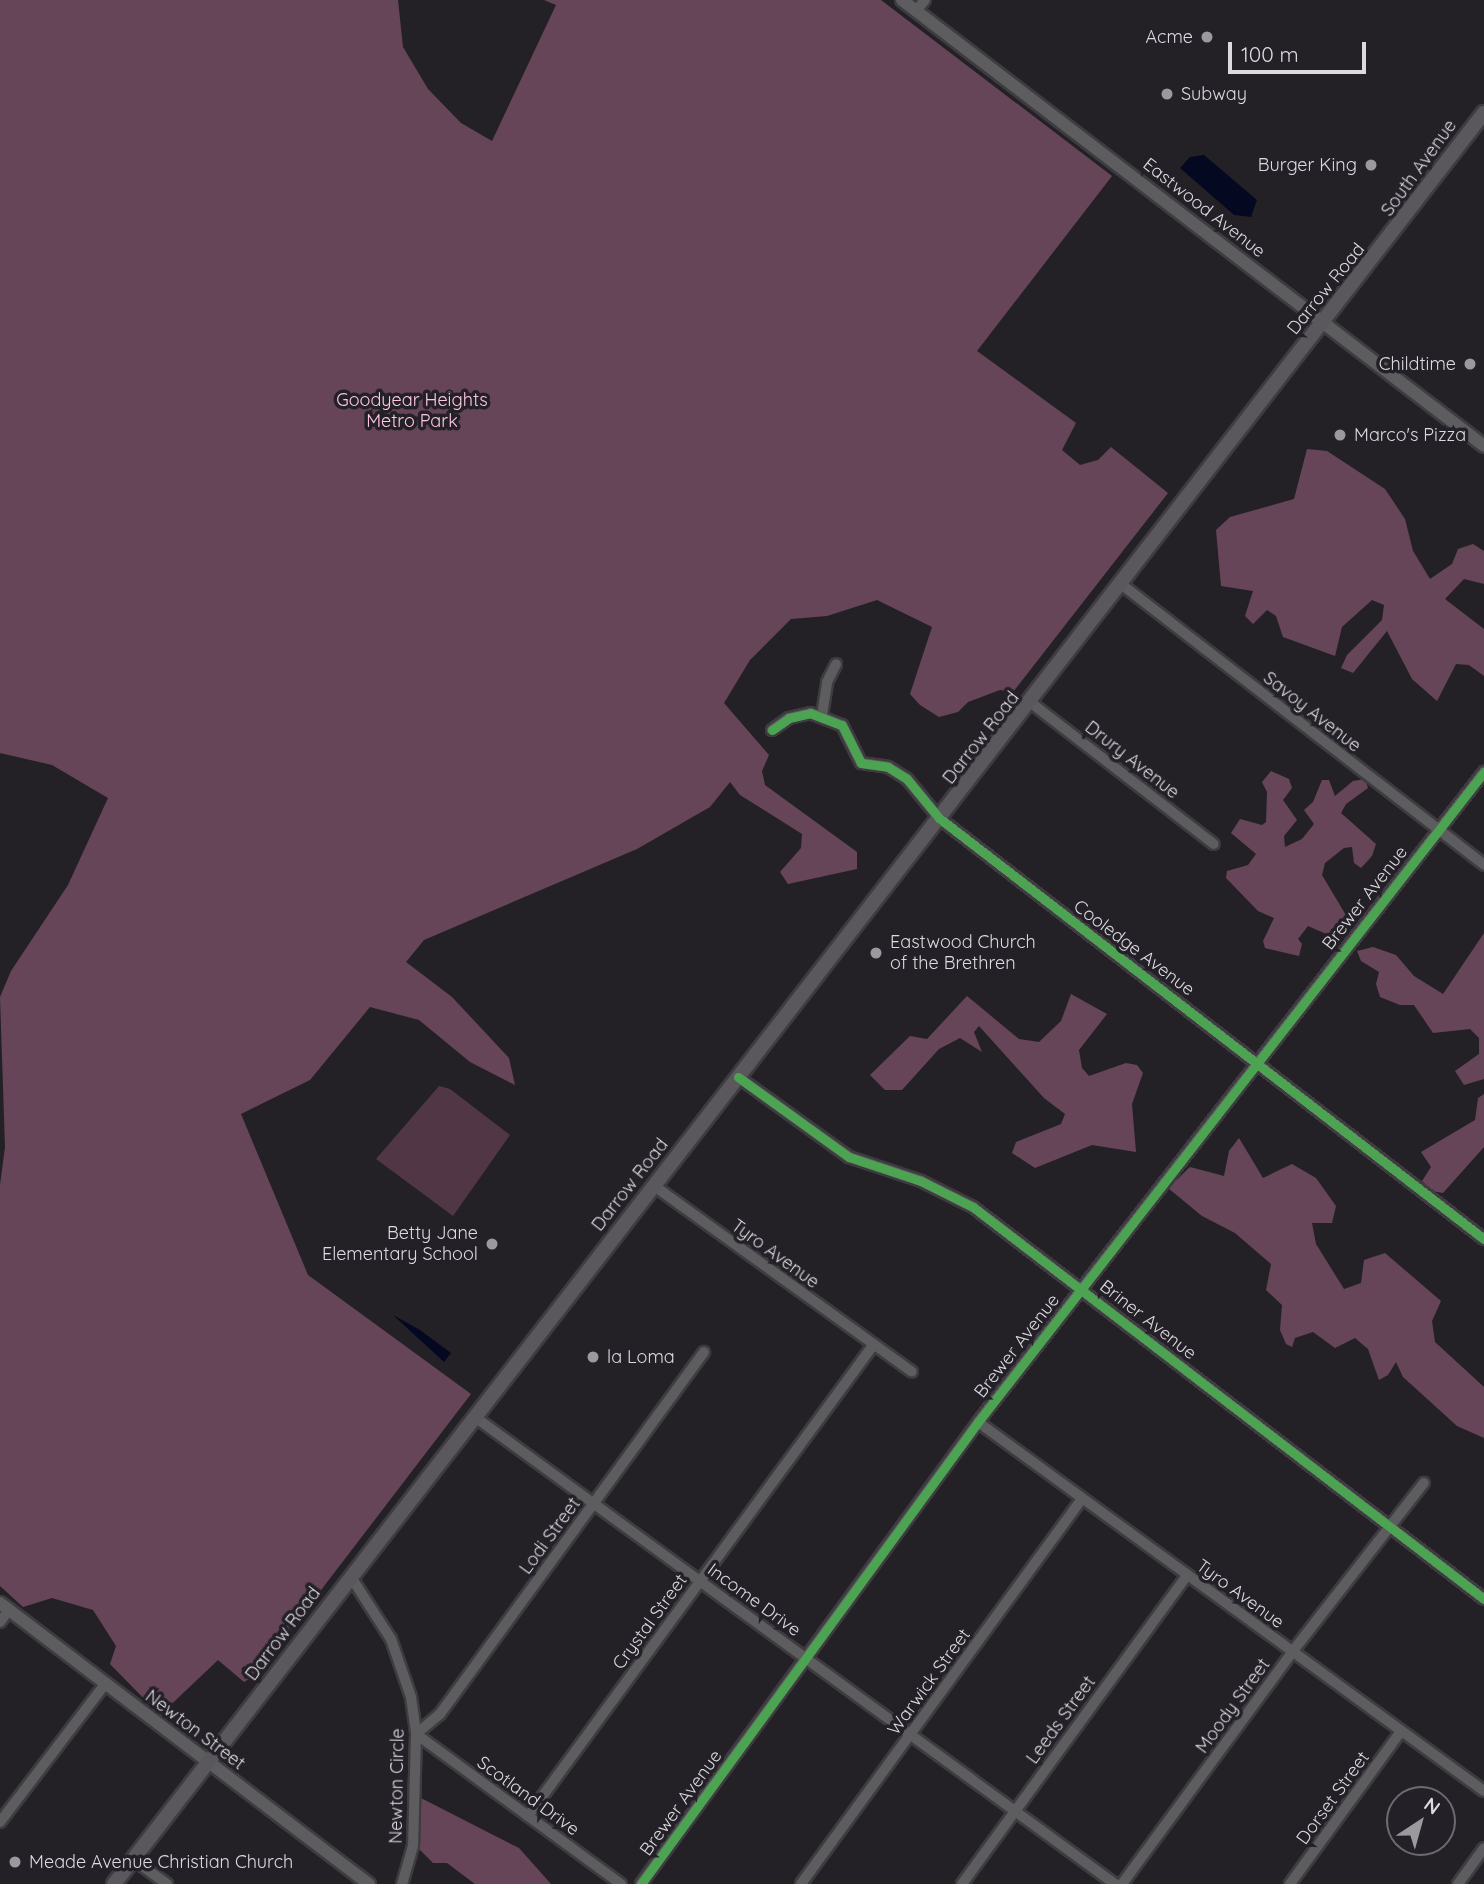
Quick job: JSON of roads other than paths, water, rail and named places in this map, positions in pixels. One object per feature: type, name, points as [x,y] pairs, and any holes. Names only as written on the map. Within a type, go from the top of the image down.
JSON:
[{"type":"main road","name":"South Avenue","points":[[1385,246],[1484,113]]},
{"type":"main road","name":"Darrow Road","points":[[114,1884],[210,1763],[653,1185],[1385,246]]},
{"type":"street","name":"Eastwood Avenue","points":[[902,0],[1484,446]]},
{"type":"street","points":[[916,11],[925,0]]},
{"type":"street","name":"Savoy Avenue","points":[[1121,584],[1484,865]]},
{"type":"street","points":[[772,730],[800,714],[822,715],[827,682],[836,664]]},
{"type":"street","name":"Drury Avenue","points":[[1030,702],[1214,844]]},
{"type":"street","name":"Cooledge Avenue","points":[[822,715],[847,731],[861,763],[888,767],[901,775],[939,818],[1484,1239]]},
{"type":"street","name":"Brewer Avenue","points":[[641,1884],[978,1422],[1484,772]]},
{"type":"street","name":"Briner Avenue","points":[[738,1077],[849,1157],[961,1200],[1484,1599]]},
{"type":"street","name":"Tyro Avenue","points":[[653,1185],[912,1372]]},
{"type":"street","name":"Crystal Street","points":[[528,1816],[874,1344]]},
{"type":"street","name":"Lodi Street","points":[[416,1734],[440,1714],[704,1352]]},
{"type":"street","name":"Income Drive","points":[[475,1417],[1115,1884]]},
{"type":"street","name":"Tyro Avenue","points":[[978,1422],[1484,1791]]},
{"type":"street","name":"Moody Street","points":[[1122,1884],[1293,1651],[1424,1483]]},
{"type":"street","name":"Warwick Street","points":[[801,1884],[1082,1498]]},
{"type":"street","name":"Leeds Street","points":[[962,1884],[1187,1575]]},
{"type":"street","name":"Newton Circle","points":[[351,1577],[391,1639],[409,1688],[416,1734],[412,1846],[402,1884]]},
{"type":"street","points":[[0,1622],[5,1606]]},
{"type":"street","name":"Newton Street","points":[[5,1606],[369,1884]]},
{"type":"street","points":[[0,1822],[106,1683]]},
{"type":"street","name":"Dorset Street","points":[[1290,1884],[1401,1731]]},
{"type":"street","name":"Scotland Drive","points":[[416,1734],[621,1884]]},
{"type":"street","points":[[1458,1884],[1484,1848]]},
{"type":"street","points":[[134,1860],[167,1884]]},
{"type":"water","points":[[1204,155],[1257,200],[1251,217],[1234,215],[1180,168],[1190,157]]},
{"type":"water","points":[[393,1315],[420,1330],[451,1353],[444,1362]]},
{"type":"place","name":"Acme","points":[[1207,37]]},
{"type":"place","name":"Subway","points":[[1167,94]]},
{"type":"place","name":"Burger King","points":[[1371,165]]},
{"type":"place","name":"Childtime","points":[[1470,364]]},
{"type":"place","name":"Marco's Pizza","points":[[1340,435]]},
{"type":"place","name":"Eastwood Church of the Brethren","points":[[876,953]]},
{"type":"place","name":"Betty Jane Elementary School","points":[[492,1244]]},
{"type":"place","name":"la Loma","points":[[593,1357]]},
{"type":"place","name":"Meade Avenue Christian Church","points":[[15,1862]]},
{"type":"park label","name":"Goodyear Heights Metro Park","points":[[412,411]]}]
